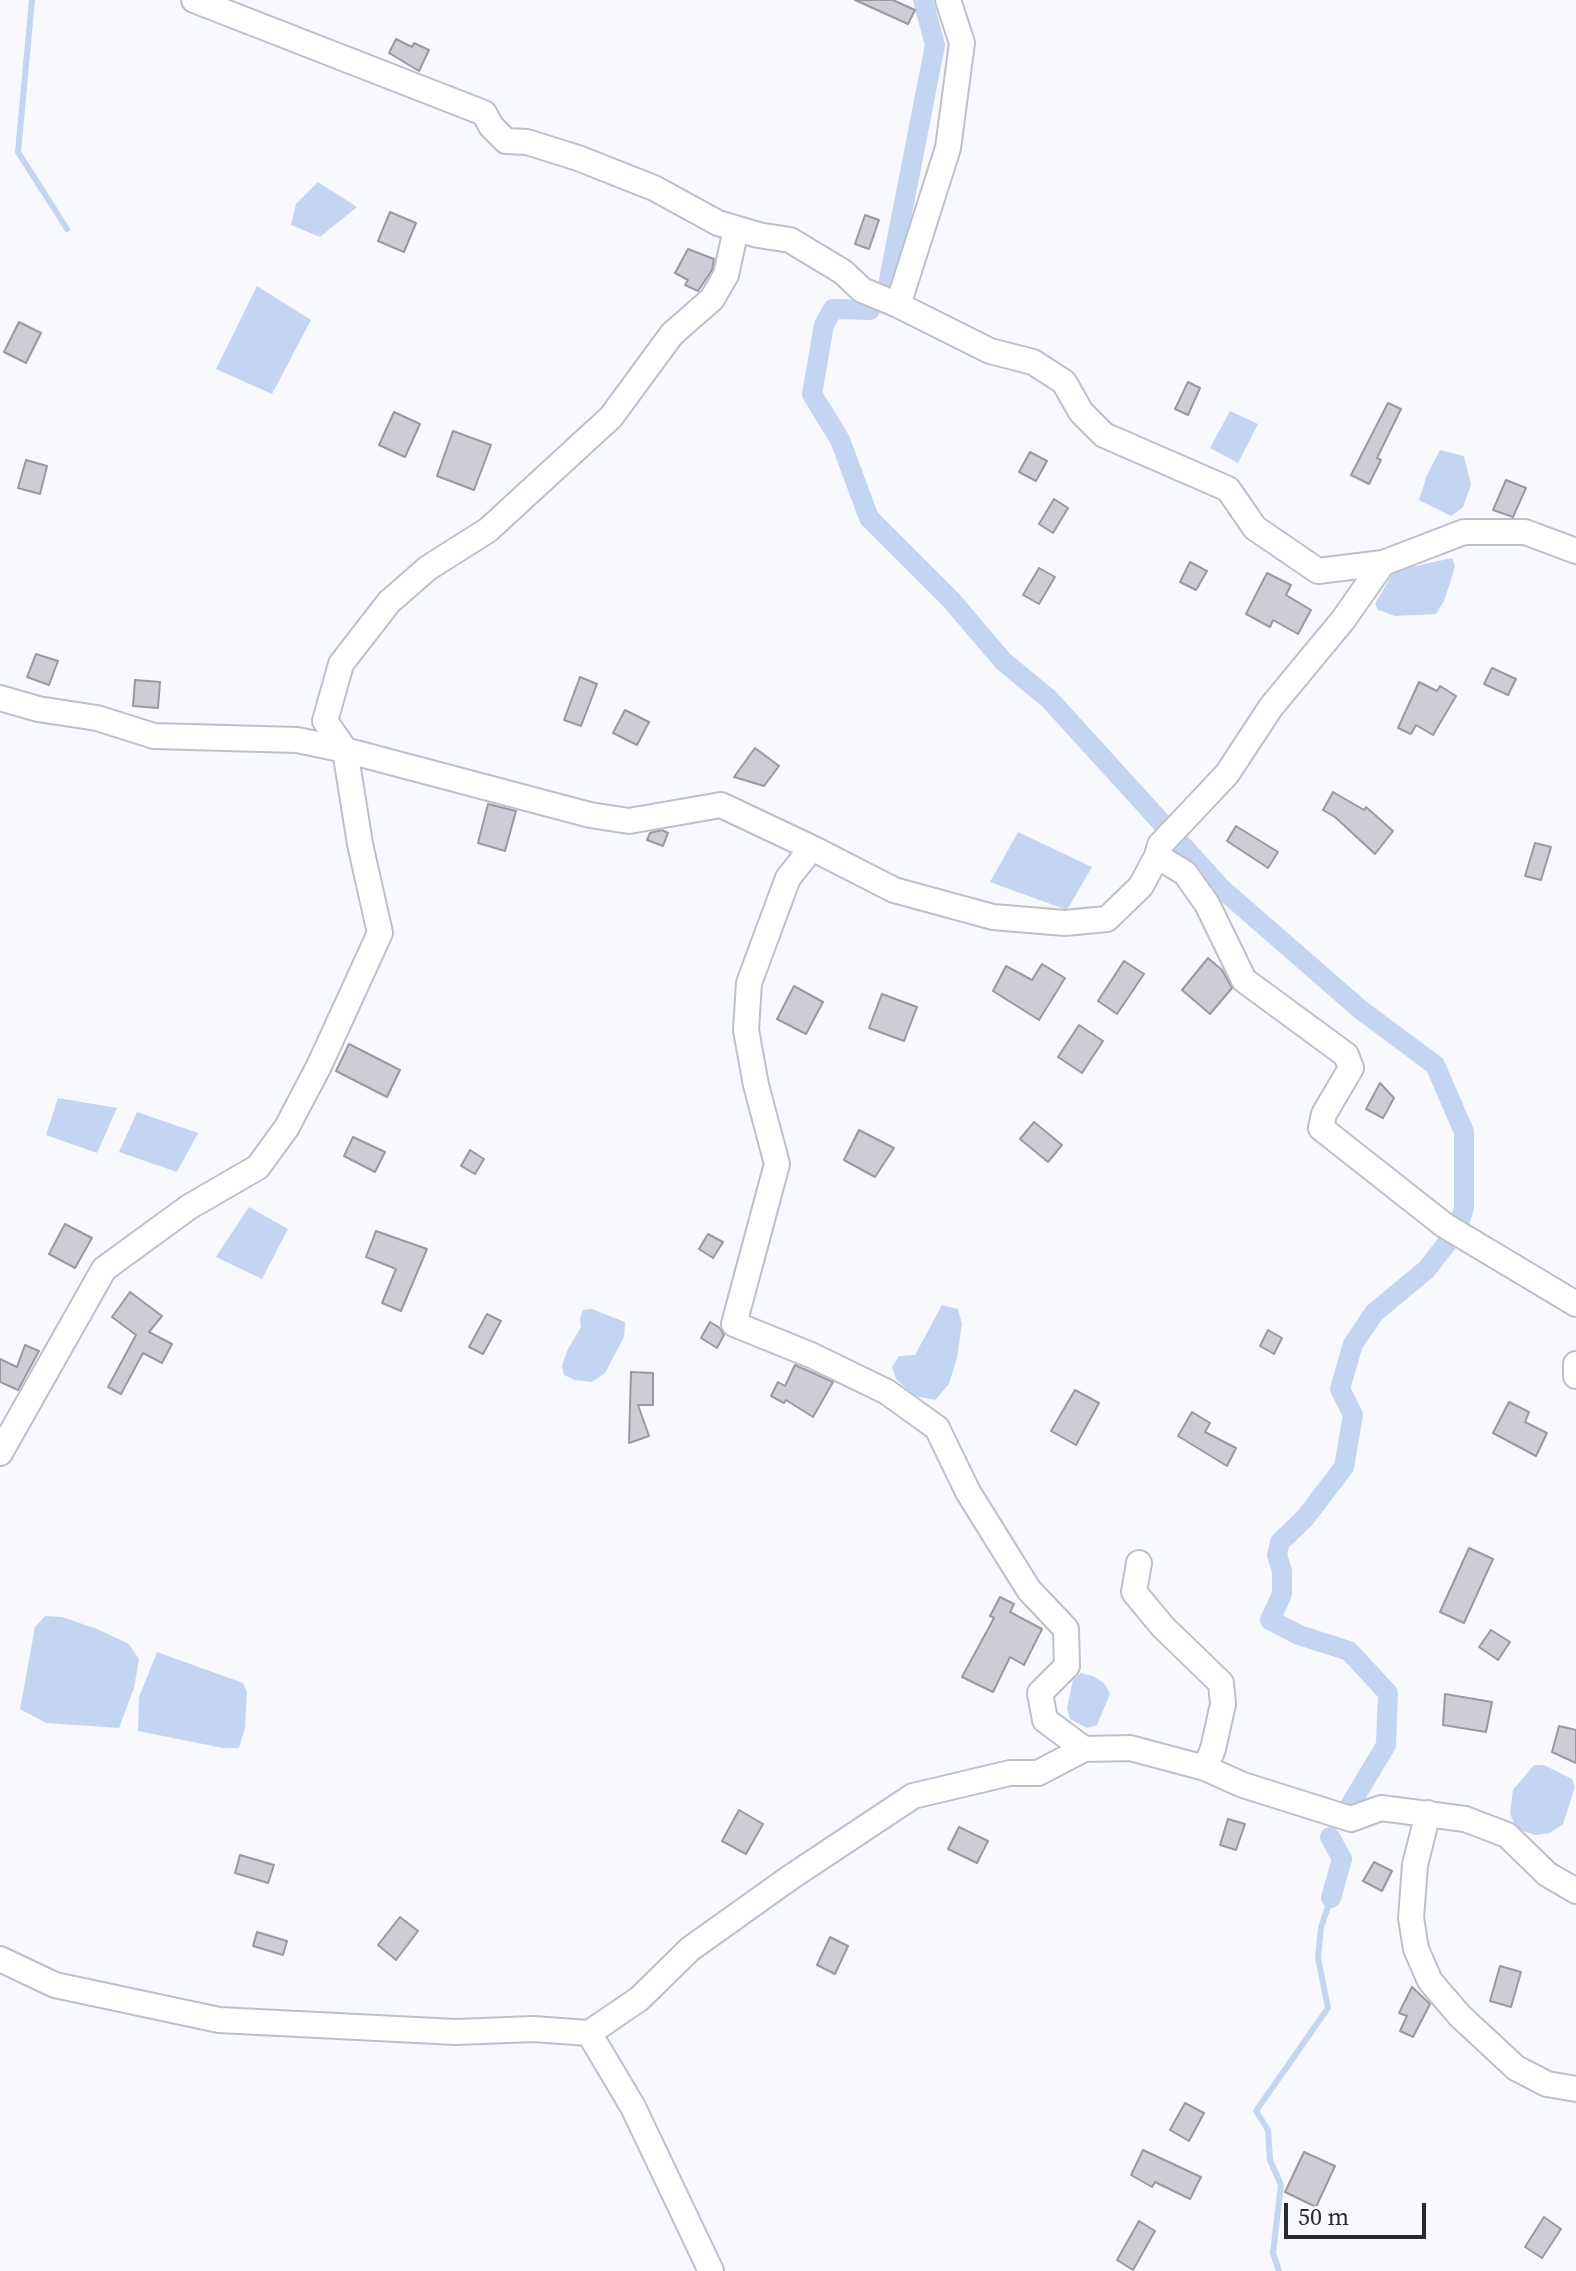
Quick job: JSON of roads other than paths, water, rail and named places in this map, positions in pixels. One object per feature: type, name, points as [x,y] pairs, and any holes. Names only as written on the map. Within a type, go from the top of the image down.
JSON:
[{"type":"street","points":[[194,0],[471,107],[484,113],[491,126],[506,141],[527,142],[578,158],[654,188],[682,206],[736,229],[790,240],[843,272],[862,290],[990,351],[1033,362],[1064,382],[1081,412],[1104,435],[1228,489],[1255,528],[1318,571],[1383,563],[1464,532],[1525,532],[1576,551]]},
{"type":"street","points":[[898,305],[948,148],[962,43],[948,0]]},
{"type":"street","points":[[0,1453],[104,1269],[189,1207],[258,1167],[287,1127],[319,1066],[380,933],[360,844],[345,750],[325,721],[341,664],[389,602],[428,568],[488,530],[611,417],[672,334],[712,299],[726,275],[736,229]]},
{"type":"street","points":[[0,698],[38,709],[97,718],[154,736],[297,740],[590,815],[629,821],[721,805],[894,890],[993,917],[1065,923],[1107,919],[1141,886],[1160,845],[1227,774],[1271,707],[1343,620],[1383,563]]},
{"type":"street","points":[[812,848],[788,878],[749,983],[746,1030],[756,1085],[777,1164],[734,1324],[811,1355],[887,1392],[937,1428],[968,1492],[1029,1590],[1066,1629],[1067,1666],[1040,1693],[1045,1720],[1084,1749]]},
{"type":"street","points":[[1157,856],[1185,873],[1207,904],[1244,980],[1346,1055],[1351,1068],[1324,1114],[1321,1128],[1444,1225],[1576,1304]]},
{"type":"street","points":[[1576,1364],[1576,1376]]},
{"type":"street","points":[[1139,1563],[1134,1592],[1163,1627],[1221,1683],[1223,1704],[1213,1749],[1205,1768]]},
{"type":"street","points":[[0,1959],[55,1985],[219,2020],[456,2032],[533,2029],[589,2033],[639,1999],[690,1949],[913,1796],[1010,1773],[1038,1773],[1084,1749],[1130,1748],[1205,1768],[1243,1785],[1351,1819],[1381,1808],[1465,1819],[1507,1835],[1547,1874],[1576,1891]]},
{"type":"street","points":[[1428,1813],[1415,1865],[1411,1918],[1416,1949],[1430,1981],[1460,2016],[1516,2068],[1547,2084],[1576,2089]]},
{"type":"street","points":[[589,2033],[633,2107],[711,2271]]},
{"type":"water","points":[[318,182],[357,207],[320,237],[291,225],[296,204]]},
{"type":"water","points":[[257,286],[311,320],[272,394],[216,369]]},
{"type":"water","points":[[1230,411],[1258,424],[1238,463],[1210,448]]},
{"type":"water","points":[[1440,450],[1464,456],[1471,485],[1463,507],[1451,516],[1419,500]]},
{"type":"water","points":[[1452,558],[1455,566],[1444,601],[1436,614],[1395,616],[1378,610],[1375,604],[1394,571]]},
{"type":"water","points":[[1018,832],[1092,867],[1067,910],[990,882]]},
{"type":"water","points":[[58,1098],[117,1108],[97,1153],[46,1135]]},
{"type":"water","points":[[137,1112],[198,1133],[177,1172],[119,1152]]},
{"type":"water","points":[[249,1207],[288,1229],[262,1279],[216,1257]]},
{"type":"water","points":[[942,1305],[958,1309],[962,1324],[949,1384],[935,1400],[914,1396],[896,1379],[892,1367],[899,1356],[915,1355]]},
{"type":"water","points":[[592,1309],[625,1322],[624,1337],[605,1373],[592,1382],[575,1380],[564,1375],[562,1366],[581,1327],[583,1310]]},
{"type":"water","points":[[45,1616],[62,1617],[97,1629],[129,1644],[139,1659],[134,1688],[119,1728],[46,1723],[20,1709],[35,1627]]},
{"type":"water","points":[[157,1652],[243,1683],[247,1692],[245,1728],[239,1748],[223,1748],[138,1731],[139,1697]]},
{"type":"water","points":[[1081,1673],[1105,1684],[1110,1694],[1097,1725],[1087,1728],[1070,1719],[1067,1708],[1073,1680]]},
{"type":"water","points":[[1534,1765],[1544,1765],[1572,1779],[1575,1787],[1563,1824],[1550,1833],[1535,1835],[1517,1829],[1510,1814],[1513,1790]]},
{"type":"waterway","points":[[32,0],[18,152],[67,229]]},
{"type":"waterway","points":[[888,285],[935,45],[923,0]]},
{"type":"waterway","points":[[870,310],[833,309],[824,325],[812,394],[840,440],[869,518],[952,601],[1003,661],[1049,699],[1222,889],[1361,1010],[1435,1065],[1464,1132],[1464,1208],[1457,1230],[1427,1269],[1374,1313],[1353,1344],[1340,1389],[1353,1415],[1344,1467],[1305,1518],[1280,1542],[1277,1555],[1282,1571],[1282,1594],[1270,1620],[1299,1635],[1349,1651],[1388,1693],[1386,1745],[1342,1819]]},
{"type":"waterway","points":[[1330,1837],[1342,1859],[1331,1898]]},
{"type":"waterway","points":[[1279,2271],[1273,2253],[1281,2185],[1270,2160],[1268,2130],[1256,2111],[1328,2008],[1318,1958],[1321,1927],[1331,1898]]}]
